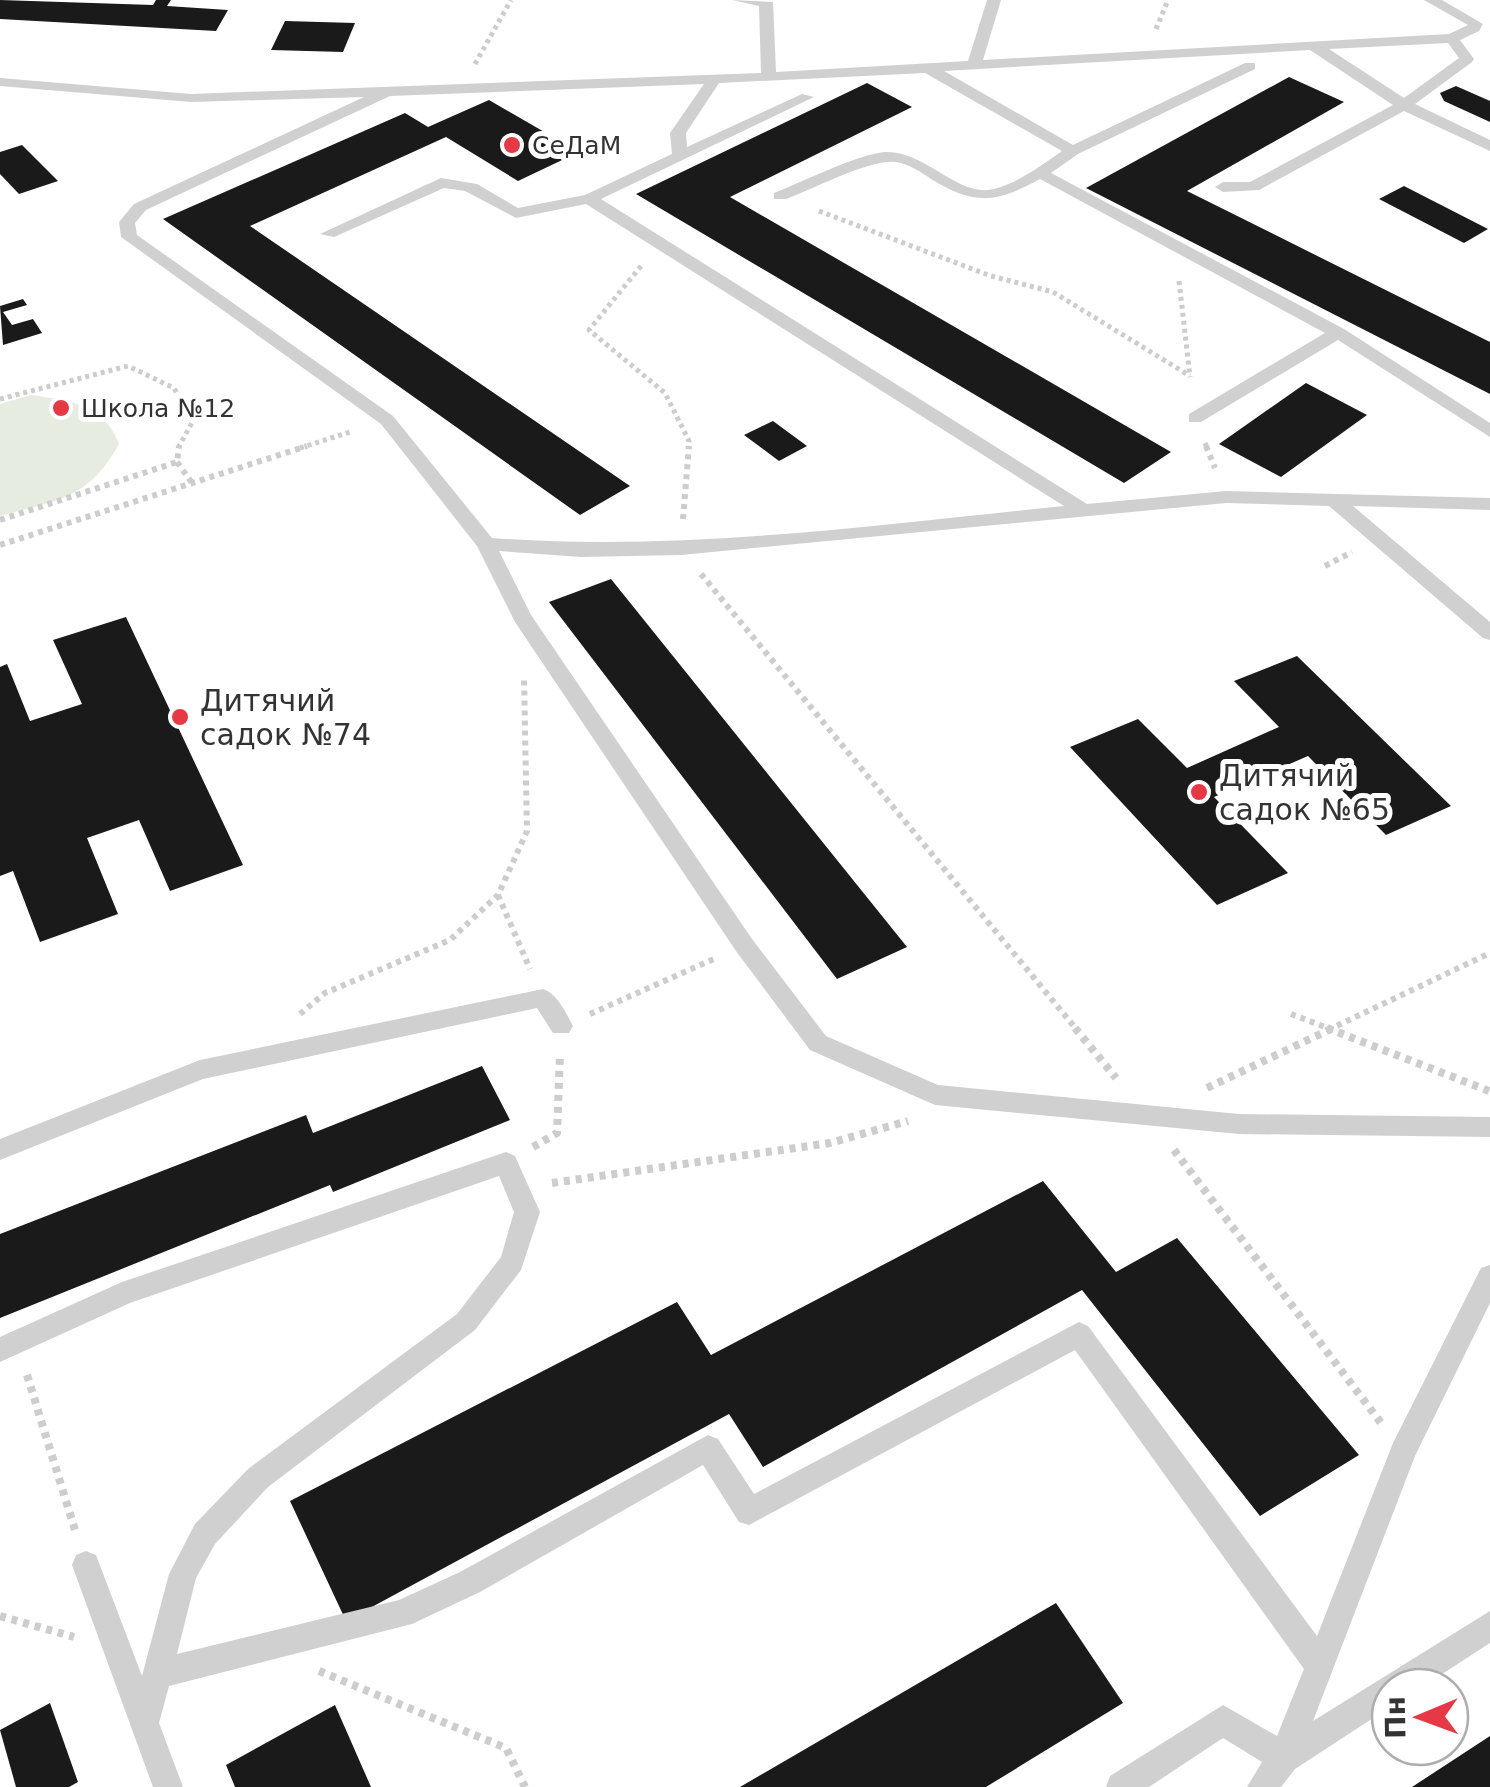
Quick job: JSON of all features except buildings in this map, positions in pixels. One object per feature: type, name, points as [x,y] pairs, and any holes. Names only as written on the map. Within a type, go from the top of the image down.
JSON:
[{"type":"lane","points":[[740,0],[766,2],[768,78]]},
{"type":"lane","points":[[974,66],[994,0]]},
{"type":"lane","points":[[0,82],[191,98],[768,78],[1452,38],[1476,24],[1431,0]]},
{"type":"lane","points":[[1222,187],[1253,187],[1404,104],[1467,59],[1452,38]]},
{"type":"lane","points":[[1315,46],[1404,104],[1490,146]]},
{"type":"lane","points":[[780,196],[882,157],[910,159],[984,196],[1040,173],[1073,152],[1250,66]]},
{"type":"lane","points":[[929,69],[1073,152]]},
{"type":"lane","points":[[680,154],[678,133],[715,80]]},
{"type":"lane","points":[[387,92],[140,207],[126,222],[130,237],[387,420],[486,544],[522,617],[744,945],[818,1042],[935,1095],[1239,1124],[1490,1127]]},
{"type":"lane","points":[[328,234],[441,183],[455,181],[468,184],[516,213],[589,199],[807,97]]},
{"type":"lane","points":[[1040,173],[1338,333],[1490,431]]},
{"type":"lane","points":[[589,199],[1083,510]]},
{"type":"lane","points":[[1195,418],[1338,333]]},
{"type":"lane","points":[[486,544],[581,552],[680,549],[1226,498],[1490,504]]},
{"type":"lane","points":[[1334,500],[1490,632]]},
{"type":"lane","points":[[0,1150],[200,1070],[543,998],[561,1026]]},
{"type":"lane","points":[[8,1346],[122,1294],[511,1176],[528,1212],[512,1262],[466,1322],[258,1478],[205,1534],[183,1574],[145,1721]]},
{"type":"lane","points":[[1262,1787],[1284,1758],[1403,1452],[1490,1276]]},
{"type":"lane","points":[[157,1674],[402,1614],[470,1582],[708,1448],[749,1512],[1080,1334],[1320,1666]]},
{"type":"lane","points":[[86,1565],[168,1787]]},
{"type":"lane","points":[[1427,1667],[1490,1626]]},
{"type":"lane","points":[[1284,1758],[1370,1704]]},
{"type":"lane","points":[[1121,1787],[1224,1720],[1284,1758]]},
{"type":"path","points":[[470,89],[470,74],[502,10],[511,0]]},
{"type":"path","points":[[1150,44],[1168,0]]},
{"type":"path","points":[[780,196],[991,276],[1053,292],[1190,376]]},
{"type":"path","points":[[660,244],[590,330],[665,392],[689,441],[680,549],[1147,1115],[1403,1452]]},
{"type":"path","points":[[1175,246],[1195,418],[1226,498]]},
{"type":"path","points":[[0,399],[128,366],[174,388],[192,421],[178,448],[177,462],[192,483]]},
{"type":"path","points":[[0,544],[387,420]]},
{"type":"path","points":[[0,520],[177,462]]},
{"type":"path","points":[[248,1060],[325,993],[402,964],[450,940],[498,895],[527,831],[522,617]]},
{"type":"path","points":[[498,895],[543,998]]},
{"type":"path","points":[[511,1176],[558,1132],[561,1026],[744,945]]},
{"type":"path","points":[[1147,1115],[1490,952]]},
{"type":"path","points":[[1292,1014],[1490,1092]]},
{"type":"path","points":[[511,1176],[830,1144],[980,1099]]},
{"type":"path","points":[[8,1346],[86,1565]]},
{"type":"path","points":[[0,1616],[119,1650]]},
{"type":"path","points":[[262,1648],[506,1748],[525,1787]]},
{"type":"shaded area","points":[[31,395],[72,402],[95,412],[119,444],[83,487],[55,501],[0,516],[0,404]]},
{"type":"place","name":"СеДаМ","points":[[512,145]]},
{"type":"place","name":"Школа №12","points":[[61,408]]},
{"type":"place","name":"Дитячий садок №74","points":[[180,717]]},
{"type":"place","name":"Дитячий садок №65","points":[[1199,792]]}]
